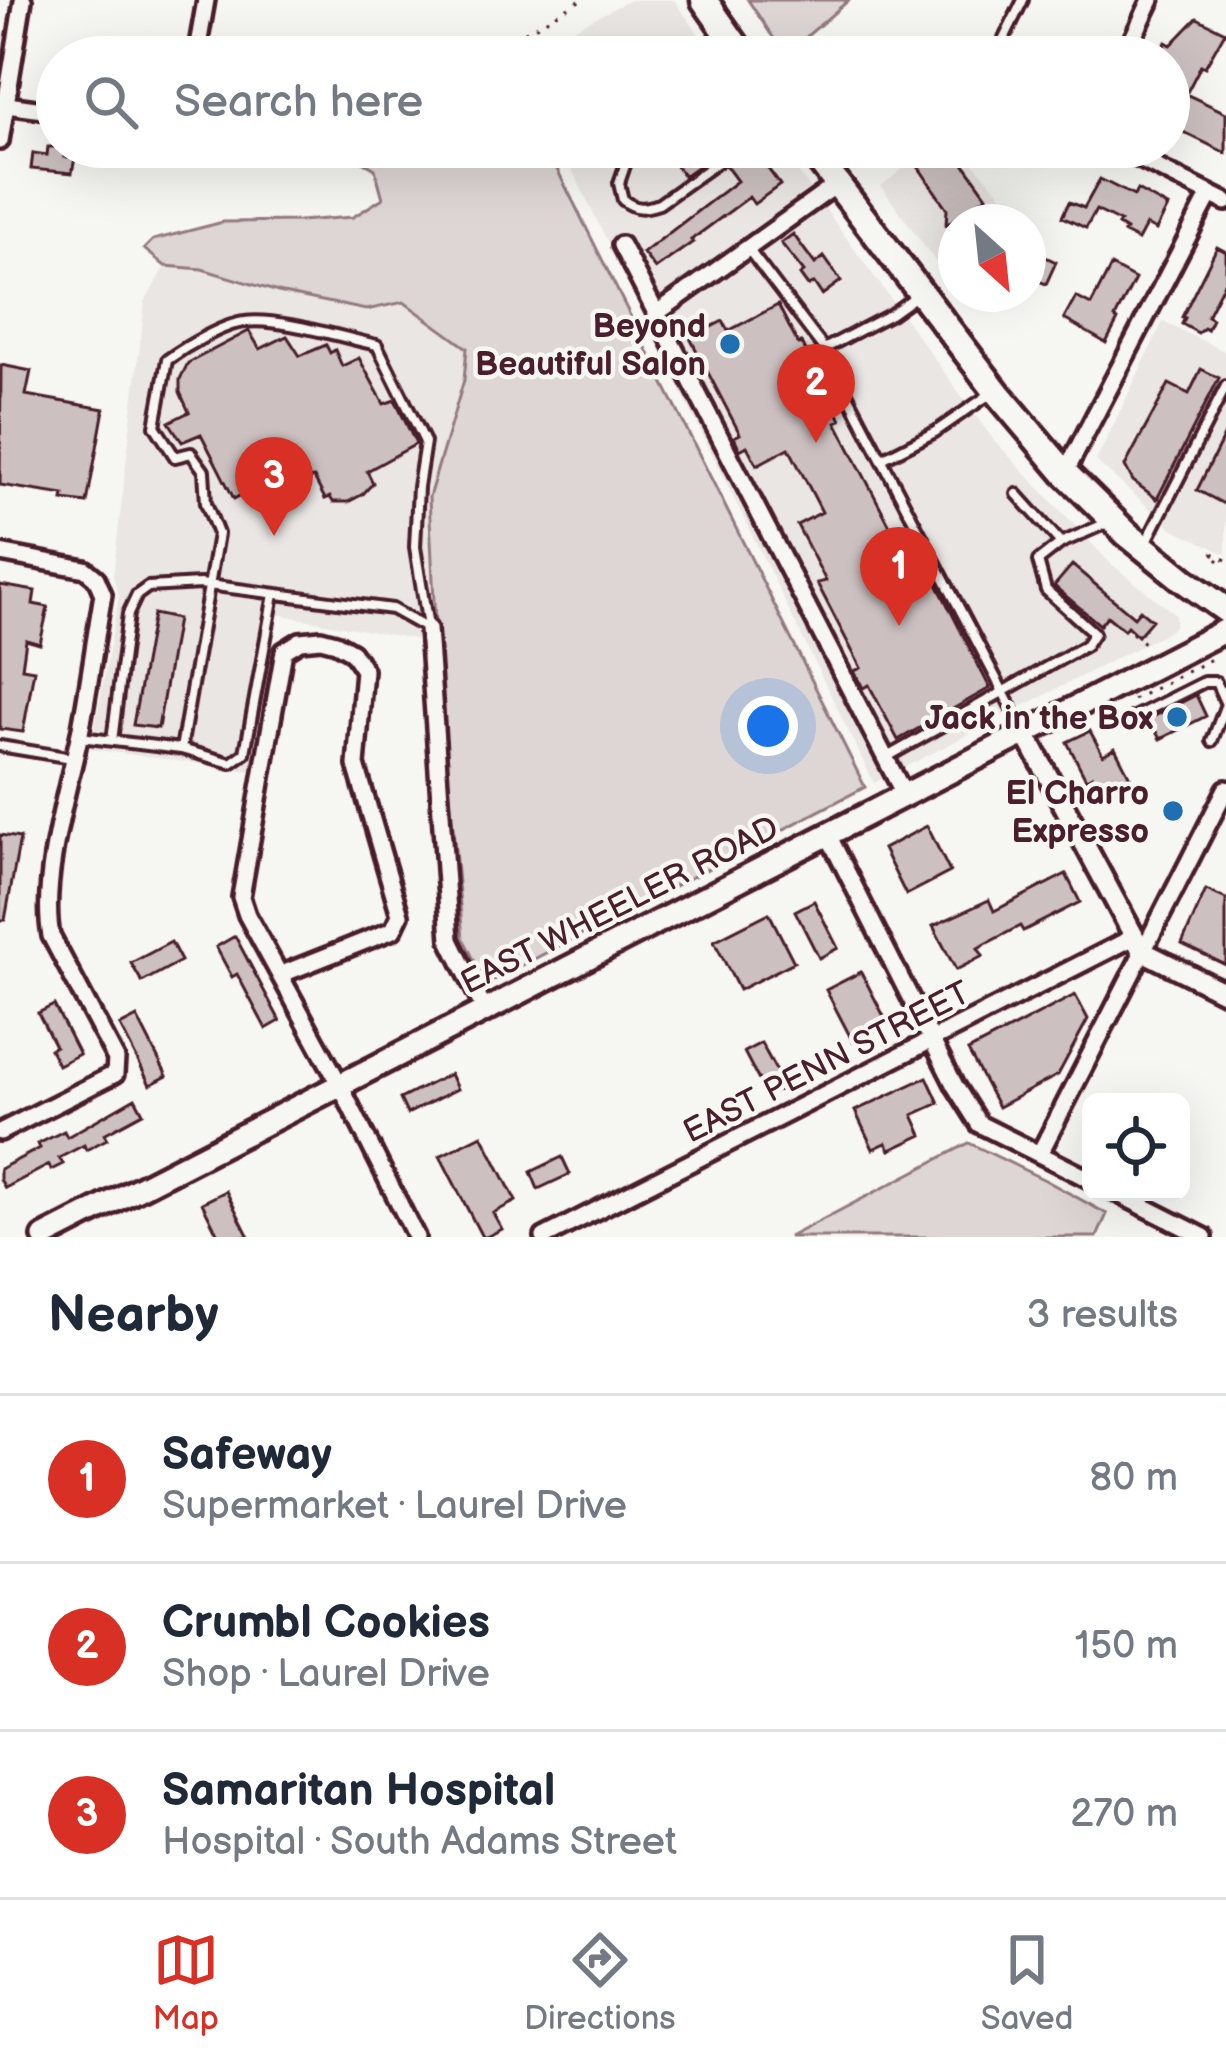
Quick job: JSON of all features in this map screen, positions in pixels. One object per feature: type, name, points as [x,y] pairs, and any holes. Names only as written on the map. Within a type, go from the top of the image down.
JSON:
[{"type":"main road","points":[[704,0],[725,36]]},
{"type":"main road","points":[[824,168],[1065,473],[1144,548],[1226,610]]},
{"type":"main road","name":"EAST WHEELER ROAD","points":[[44,1237],[1226,630]]},
{"type":"street","points":[[0,141],[23,0]]},
{"type":"street","points":[[200,36],[206,0]]},
{"type":"street","points":[[1134,36],[1151,0]]},
{"type":"street","points":[[3,105],[36,109]]},
{"type":"street","points":[[1158,168],[1226,202]]},
{"type":"street","points":[[657,313],[836,184]]},
{"type":"street","points":[[1065,473],[1210,194]]},
{"type":"street","points":[[621,245],[904,794]]},
{"type":"street","points":[[0,554],[85,569],[96,578],[103,594],[47,916],[51,936],[116,1059],[115,1074],[0,1132]]},
{"type":"street","points":[[428,629],[450,940],[485,1011]]},
{"type":"street","points":[[282,974],[393,930],[400,916],[356,765],[364,670],[352,652],[321,639],[300,640],[284,651],[241,897],[416,1237]]},
{"type":"street","points":[[1024,733],[1138,944],[1226,993]]},
{"type":"street","points":[[1040,1154],[1138,944],[1226,789]]},
{"type":"street","points":[[827,833],[979,1124],[1082,1175]]},
{"type":"street","name":"EAST PENN STREET","points":[[544,1237],[932,1041],[1138,944]]},
{"type":"street","points":[[1132,1201],[1204,1237]]},
{"type":"lane","points":[[1006,36],[1023,0]]},
{"type":"lane","points":[[624,168],[619,183],[623,200],[633,208],[659,204],[710,168]]},
{"type":"lane","points":[[748,248],[824,349],[1024,733]]},
{"type":"lane","points":[[824,349],[920,293]]},
{"type":"lane","points":[[181,749],[218,534],[206,503],[204,471],[191,453],[175,457],[155,426],[167,360],[190,344],[244,322],[283,325],[377,345],[425,442],[415,547],[428,629]]},
{"type":"lane","points":[[882,459],[935,432],[995,390]]},
{"type":"lane","points":[[1144,548],[1224,393]]},
{"type":"lane","points":[[1017,494],[1061,543]]},
{"type":"lane","points":[[886,758],[1086,645],[1094,633],[1046,590],[1038,561],[1061,543],[1112,520]]},
{"type":"lane","points":[[112,741],[128,614],[137,595],[148,586],[295,594],[392,609],[428,629]]},
{"type":"lane","points":[[79,737],[181,749],[231,763],[245,753],[274,595]]},
{"type":"lane","points":[[1124,722],[1204,682],[1216,682],[1226,704],[1212,740]]},
{"type":"lane","points":[[0,746],[73,758]]},
{"type":"path","points":[[515,36],[581,0]]},
{"type":"path","points":[[1219,575],[1226,563]]},
{"type":"path","points":[[1132,633],[1144,644]]},
{"type":"path","points":[[1133,700],[1217,656]]},
{"type":"shaded area","points":[[630,0],[674,0],[700,36],[560,36]]},
{"type":"shaded area","points":[[748,0],[849,0],[807,36],[772,36]]},
{"type":"shaded area","points":[[556,168],[865,787],[486,984],[463,938],[436,643],[429,497],[464,380],[467,348],[404,302],[366,310],[278,292],[202,269],[165,266],[144,249],[153,240],[223,222],[353,217],[383,198],[375,169]]},
{"type":"shaded area","points":[[571,168],[795,168],[992,438],[1111,564],[1175,614],[1175,625],[1169,631],[874,783]]},
{"type":"shaded area","points":[[904,168],[978,168],[1010,204],[938,204],[938,265],[881,186]]},
{"type":"shaded area","points":[[165,266],[202,269],[278,292],[366,310],[404,302],[467,348],[436,643],[277,614],[258,772],[91,749],[119,596],[113,576],[145,302]]},
{"type":"shaded area","points":[[1163,322],[1226,352],[1226,554],[1172,528],[1096,461]]},
{"type":"shaded area","points":[[969,1143],[1107,1214],[1097,1237],[789,1237]]},
{"type":"building","points":[[1197,18],[1225,32],[1190,86],[1190,36],[1180,36]]},
{"type":"building","points":[[1190,96],[1226,113],[1226,153],[1190,135]]},
{"type":"building","points":[[33,153],[36,168],[73,168],[72,173],[31,169]]},
{"type":"building","points":[[727,168],[767,168],[780,185],[754,204],[749,197],[655,269],[643,253],[737,181]]},
{"type":"building","points":[[919,168],[967,168],[987,196],[976,204],[944,204]]},
{"type":"building","points":[[1100,179],[1134,196],[1137,190],[1168,207],[1156,230],[1146,225],[1138,240],[1124,233],[1120,222],[1096,210],[1086,228],[1062,217],[1069,202],[1084,208]]},
{"type":"building","points":[[793,234],[815,264],[824,257],[841,281],[822,295],[814,283],[808,286],[800,275],[804,272],[781,243]]},
{"type":"building","points":[[1217,247],[1226,252],[1226,279],[1207,316],[1212,319],[1207,330],[1198,333],[1182,324],[1182,317]]},
{"type":"building","points":[[1046,257],[1056,262],[1046,284]]},
{"type":"building","points":[[1111,266],[1135,279],[1106,343],[1064,319],[1076,297],[1091,305]]},
{"type":"building","points":[[778,305],[798,344],[807,353],[815,350],[843,404],[835,408],[841,420],[836,422],[899,543],[903,541],[908,548],[916,543],[990,688],[898,740],[869,685],[863,688],[854,671],[861,668],[817,583],[826,581],[797,525],[822,512],[789,448],[757,465],[747,446],[740,450],[734,437],[740,434],[690,338],[723,321],[728,331]]},
{"type":"building","points":[[249,331],[260,349],[287,336],[300,356],[326,345],[330,353],[335,350],[342,366],[359,358],[384,404],[395,400],[416,444],[367,471],[373,483],[348,502],[325,499],[314,478],[303,479],[297,463],[234,499],[201,434],[182,442],[169,422],[189,412],[180,392],[188,363]]},
{"type":"building","points":[[1,365],[31,371],[26,395],[104,409],[87,503],[0,485]]},
{"type":"building","points":[[1201,369],[1219,378],[1157,499],[1133,481],[1125,466],[1169,384],[1189,394]]},
{"type":"building","points":[[1226,432],[1226,505],[1197,490]]},
{"type":"building","points":[[1072,565],[1134,617],[1140,610],[1152,620],[1138,636],[1107,616],[1100,625],[1054,586]]},
{"type":"building","points":[[0,585],[35,591],[33,604],[48,607],[40,644],[26,640],[22,668],[34,670],[23,732],[0,729]]},
{"type":"building","points":[[153,614],[177,619],[158,728],[133,725]]},
{"type":"building","name":"Jack in the Box","points":[[1196,695],[1206,716],[1160,739],[1149,719]]},
{"type":"building","points":[[1090,731],[1103,755],[1115,748],[1130,777],[1111,793],[1108,787],[1100,791],[1092,776],[1086,779],[1067,742]]},
{"type":"building","points":[[927,826],[950,872],[906,895],[883,849]]},
{"type":"building","points":[[0,835],[20,838],[5,920],[0,920]]},
{"type":"building","points":[[1066,874],[1080,902],[978,948],[983,956],[956,970],[933,926],[989,900],[994,911]]},
{"type":"building","points":[[1206,890],[1226,899],[1226,965],[1182,944]]},
{"type":"building","points":[[814,901],[838,948],[819,958],[795,911]]},
{"type":"building","points":[[769,913],[794,962],[739,990],[714,941]]},
{"type":"building","points":[[235,936],[280,1021],[266,1029],[237,974],[232,977],[216,947]]},
{"type":"building","points":[[171,942],[181,961],[142,982],[131,963]]},
{"type":"building","points":[[861,972],[888,1024],[853,1042],[826,990]]},
{"type":"building","points":[[1075,995],[1088,1019],[1058,1075],[998,1107],[968,1051]]},
{"type":"building","points":[[54,1005],[79,1054],[58,1065],[50,1049],[55,1046],[38,1013]]},
{"type":"building","points":[[137,1017],[167,1076],[150,1085],[120,1026]]},
{"type":"building","points":[[761,1043],[789,1085],[767,1096],[744,1052]]},
{"type":"building","points":[[450,1074],[457,1089],[407,1114],[400,1099]]},
{"type":"building","points":[[927,1077],[939,1103],[913,1115],[922,1135],[890,1150],[886,1143],[873,1149],[855,1111]]},
{"type":"building","points":[[135,1098],[143,1113],[104,1134],[107,1139],[86,1150],[84,1145],[59,1158],[63,1164],[51,1170],[49,1165],[5,1188],[0,1169],[40,1148],[38,1144],[64,1131],[67,1137]]},
{"type":"building","points":[[482,1135],[516,1201],[493,1213],[502,1229],[486,1237],[440,1156]]},
{"type":"building","points":[[562,1157],[570,1174],[538,1189],[531,1172]]},
{"type":"building","points":[[226,1191],[249,1237],[219,1237],[202,1203]]},
{"type":"place","name":"Beyond Beautiful Salon","points":[[730,344]]},
{"type":"place","name":"Crumbl Cookies","points":[[816,443]]},
{"type":"place","name":"Samaritan Hospital","points":[[274,536]]},
{"type":"place","name":"Safeway","points":[[899,626]]},
{"type":"place","name":"Jack in the Box","points":[[1177,717]]},
{"type":"place","name":"El Charro Expresso","points":[[1173,811]]}]
